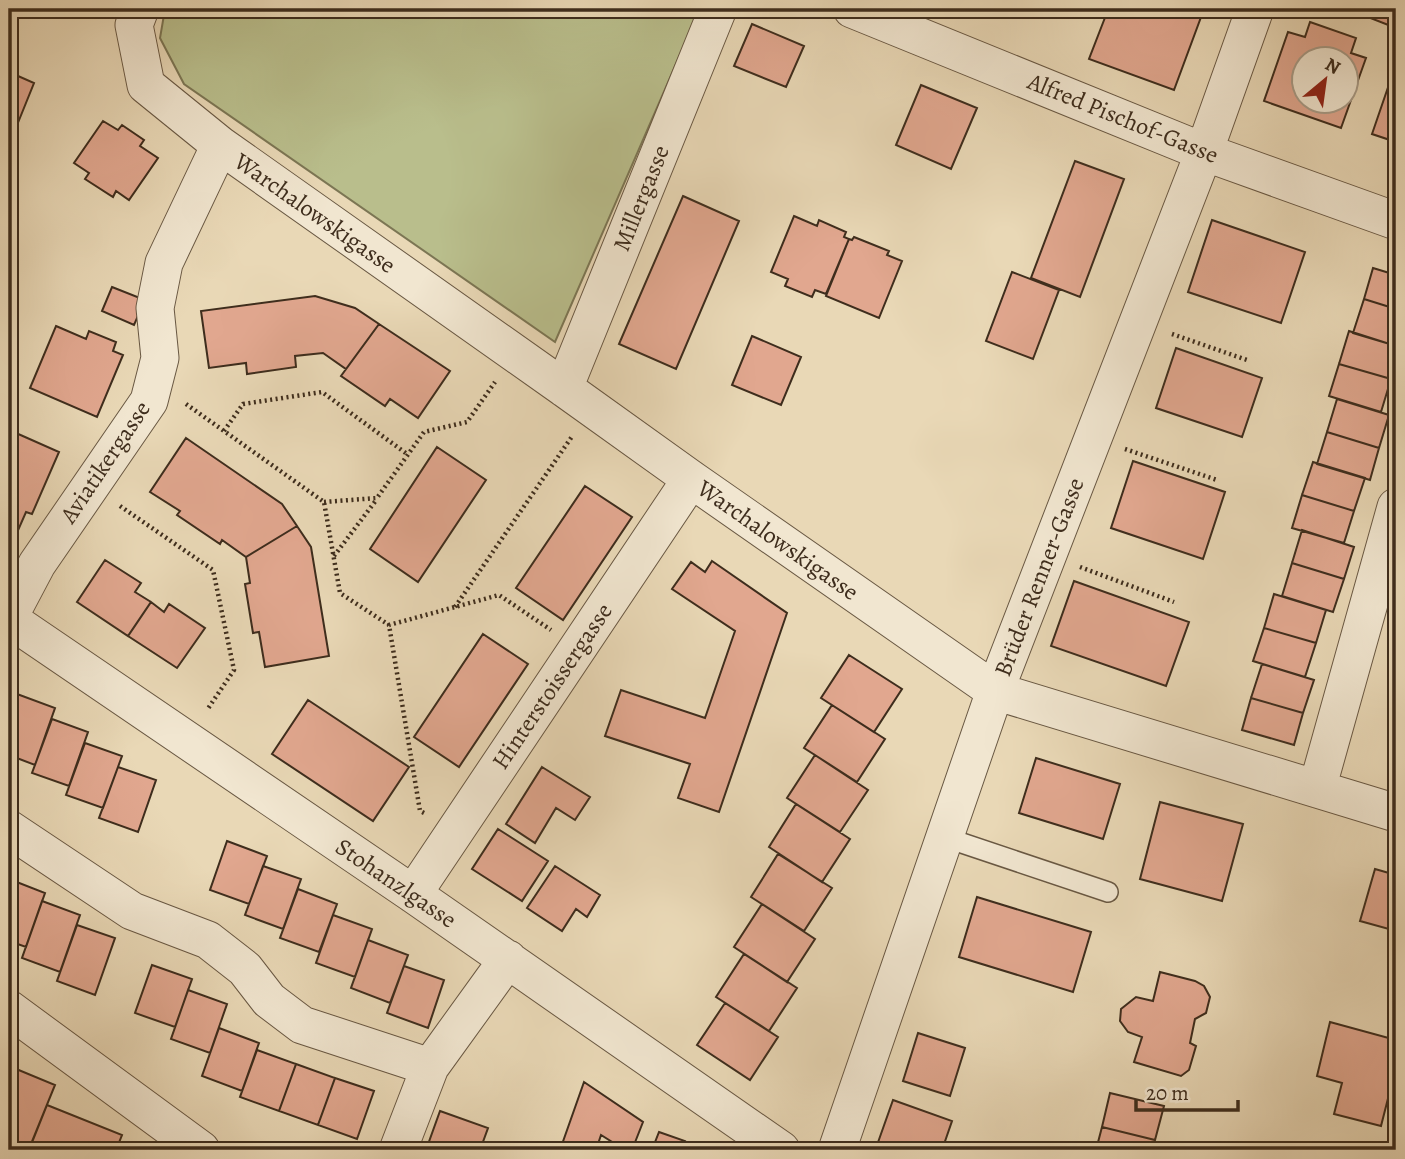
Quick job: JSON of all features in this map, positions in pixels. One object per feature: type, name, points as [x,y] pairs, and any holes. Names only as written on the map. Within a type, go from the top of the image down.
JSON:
[{"type":"street","points":[[140,9],[134,25],[146,85],[220,145]]},
{"type":"street","name":"Millergasse","points":[[578,398],[718,9]]},
{"type":"street","name":"Alfred Pischof-Gasse","points":[[852,9],[1205,152],[1396,221]]},
{"type":"street","name":"Brüder Renner-Gasse","points":[[837,1150],[995,691],[1205,152],[1255,9]]},
{"type":"street","name":"Warchalowskigasse","points":[[220,145],[995,691],[1396,813]]},
{"type":"street","name":"Aviatikergasse","points":[[9,619],[37,564],[149,401],[160,358],[155,308],[164,263],[220,145]]},
{"type":"street","name":"Hinterstoissergasse","points":[[414,894],[691,479]]},
{"type":"street","points":[[1317,789],[1396,507]]},
{"type":"street","name":"Stohanzlgasse","points":[[9,619],[509,959],[781,1150]]},
{"type":"street","points":[[9,829],[132,911],[208,940],[245,969],[269,1000],[302,1025],[430,1067]]},
{"type":"street","points":[[397,1150],[430,1067],[509,959]]},
{"type":"street","points":[[9,1009],[201,1150]]},
{"type":"lane","points":[[944,837],[1108,892]]},
{"type":"path","points":[[1138,322],[1247,360]]},
{"type":"path","points":[[334,557],[424,432],[467,422],[515,353]]},
{"type":"path","points":[[154,381],[324,502],[377,498]]},
{"type":"path","points":[[224,431],[243,404],[322,392],[407,454]]},
{"type":"path","points":[[454,608],[578,398]]},
{"type":"path","points":[[1092,438],[1217,480]]},
{"type":"path","points":[[90,486],[213,570],[234,670],[186,740]]},
{"type":"path","points":[[324,502],[340,593],[389,625],[421,811],[453,834]]},
{"type":"path","points":[[1047,555],[1174,602]]},
{"type":"path","points":[[389,625],[499,595],[578,648]]},
{"type":"green space","points":[[165,9],[700,9],[555,342],[184,84],[160,38]]},
{"type":"building","points":[[1204,9],[1174,90],[1089,59],[1106,15],[1092,11]]},
{"type":"building","points":[[1362,9],[1396,9],[1396,28],[1360,14]]},
{"type":"building","points":[[1310,22],[1356,38],[1353,46],[1290,46],[1290,110],[1264,101],[1288,32],[1305,37]]},
{"type":"building","points":[[752,24],[804,46],[786,87],[734,66]]},
{"type":"building","points":[[1360,56],[1366,58],[1360,75]]},
{"type":"building","points":[[1396,64],[1396,142],[1372,134]]},
{"type":"building","points":[[9,72],[34,83],[9,145]]},
{"type":"building","points":[[921,85],[977,108],[951,169],[896,145]]},
{"type":"building","points":[[1307,116],[1345,116],[1341,128]]},
{"type":"building","points":[[103,121],[118,130],[122,125],[144,140],[140,146],[158,158],[129,200],[116,191],[113,197],[85,179],[89,173],[74,163]]},
{"type":"building","points":[[1075,161],[1124,179],[1080,297],[1031,278]]},
{"type":"building","points":[[683,196],[739,221],[676,369],[619,344]]},
{"type":"building","points":[[794,216],[817,226],[819,220],[846,232],[844,237],[849,239],[826,294],[815,290],[812,297],[785,286],[788,279],[771,272]]},
{"type":"building","points":[[1212,220],[1305,252],[1281,323],[1188,292]]},
{"type":"building","points":[[854,237],[889,251],[887,255],[902,261],[879,318],[826,296],[849,239]]},
{"type":"building","points":[[1373,268],[1396,275],[1396,309],[1364,299]]},
{"type":"building","points":[[1012,272],[1059,290],[1033,359],[986,341]]},
{"type":"building","points":[[112,287],[145,300],[134,325],[102,311]]},
{"type":"building","points":[[315,296],[355,308],[379,324],[346,369],[323,353],[295,356],[296,367],[247,374],[246,363],[209,368],[201,311]]},
{"type":"building","points":[[1364,299],[1396,309],[1396,346],[1353,333]]},
{"type":"building","points":[[379,324],[450,371],[418,418],[390,399],[385,406],[341,376]]},
{"type":"building","points":[[56,326],[86,339],[89,331],[116,342],[113,351],[123,355],[97,417],[30,388]]},
{"type":"building","points":[[1349,331],[1396,346],[1396,362],[1391,379],[1339,364]]},
{"type":"building","points":[[752,336],[801,357],[781,405],[732,385]]},
{"type":"building","points":[[1176,348],[1262,378],[1242,437],[1156,408]]},
{"type":"building","points":[[1339,364],[1391,379],[1381,412],[1329,396]]},
{"type":"building","points":[[1337,399],[1389,415],[1379,448],[1327,432]]},
{"type":"building","points":[[1327,432],[1379,448],[1370,480],[1317,464]]},
{"type":"building","points":[[16,433],[59,452],[32,514],[26,512],[16,535],[9,532],[9,450]]},
{"type":"building","points":[[186,438],[282,504],[297,526],[246,557],[222,540],[220,544],[177,515],[180,511],[150,492]]},
{"type":"building","points":[[437,447],[486,480],[418,582],[370,549]]},
{"type":"building","points":[[1133,461],[1225,492],[1203,559],[1111,528]]},
{"type":"building","points":[[1313,462],[1365,478],[1354,511],[1302,495]]},
{"type":"building","points":[[585,486],[632,517],[563,620],[516,588]]},
{"type":"building","points":[[1302,495],[1354,511],[1344,543],[1292,528]]},
{"type":"building","points":[[297,526],[311,547],[329,656],[265,667],[259,632],[253,633],[245,584],[250,583],[246,557]]},
{"type":"building","points":[[1302,530],[1354,547],[1344,579],[1292,563]]},
{"type":"building","points":[[105,560],[141,583],[135,592],[151,602],[128,636],[77,602]]},
{"type":"building","points":[[712,561],[787,613],[719,812],[678,798],[690,764],[605,736],[621,690],[705,718],[735,631],[672,589],[691,562],[705,572]]},
{"type":"building","points":[[1292,563],[1344,579],[1333,612],[1282,596]]},
{"type":"building","points":[[1074,581],[1189,622],[1166,686],[1051,646]]},
{"type":"building","points":[[1274,594],[1326,610],[1316,643],[1264,628]]},
{"type":"building","points":[[151,602],[164,612],[169,604],[205,628],[177,668],[128,636]]},
{"type":"building","points":[[1264,628],[1316,643],[1305,677],[1253,661]]},
{"type":"building","points":[[483,634],[528,664],[459,767],[414,737]]},
{"type":"building","points":[[849,655],[902,689],[874,732],[821,698]]},
{"type":"building","points":[[1262,664],[1314,680],[1303,713],[1251,698]]},
{"type":"building","points":[[17,694],[55,708],[35,765],[9,755],[9,717]]},
{"type":"building","points":[[1251,698],[1303,713],[1294,745],[1242,730]]},
{"type":"building","points":[[308,700],[409,767],[373,821],[272,754]]},
{"type":"building","points":[[832,705],[885,739],[857,782],[804,748]]},
{"type":"building","points":[[52,719],[88,732],[69,786],[32,773]]},
{"type":"building","points":[[85,743],[122,756],[103,808],[66,795]]},
{"type":"building","points":[[815,755],[868,790],[840,832],[787,798]]},
{"type":"building","points":[[1036,758],[1120,784],[1103,839],[1019,813]]},
{"type":"building","points":[[118,767],[156,780],[138,832],[99,818]]},
{"type":"building","points":[[542,767],[590,797],[575,820],[556,808],[535,843],[506,824]]},
{"type":"building","points":[[1160,802],[1243,824],[1222,901],[1140,879]]},
{"type":"building","points":[[796,804],[850,839],[822,882],[769,847]]},
{"type":"building","points":[[498,829],[548,861],[522,901],[472,869]]},
{"type":"building","points":[[227,841],[267,856],[249,904],[210,890]]},
{"type":"building","points":[[778,854],[832,888],[804,931],[751,897]]},
{"type":"building","points":[[263,866],[301,879],[283,929],[245,915]]},
{"type":"building","points":[[555,866],[600,895],[587,917],[576,909],[562,931],[527,908]]},
{"type":"building","points":[[1375,869],[1396,875],[1396,931],[1360,921]]},
{"type":"building","points":[[9,879],[45,893],[26,947],[9,941]]},
{"type":"building","points":[[298,889],[337,904],[319,952],[280,938]]},
{"type":"building","points":[[977,897],[1091,932],[1073,992],[959,957]]},
{"type":"building","points":[[42,901],[80,915],[60,972],[22,958]]},
{"type":"building","points":[[762,904],[815,939],[787,982],[734,947]]},
{"type":"building","points":[[333,915],[372,929],[355,977],[316,963]]},
{"type":"building","points":[[77,925],[115,938],[95,995],[57,981]]},
{"type":"building","points":[[368,940],[408,955],[390,1003],[351,988]]},
{"type":"building","points":[[744,954],[797,988],[769,1031],[716,997]]},
{"type":"building","points":[[152,965],[192,979],[175,1027],[135,1013]]},
{"type":"building","points":[[404,966],[444,980],[428,1028],[387,1013]]},
{"type":"building","points":[[1160,972],[1195,981],[1204,986],[1210,997],[1206,1013],[1195,1019],[1190,1043],[1196,1046],[1189,1070],[1181,1076],[1134,1062],[1142,1037],[1128,1032],[1120,1021],[1121,1009],[1136,997],[1153,1001]]},
{"type":"building","points":[[188,990],[227,1004],[210,1053],[171,1039]]},
{"type":"building","points":[[725,1003],[778,1037],[750,1080],[697,1045]]},
{"type":"building","points":[[1330,1022],[1396,1040],[1396,1067],[1381,1126],[1334,1114],[1342,1083],[1317,1076]]},
{"type":"building","points":[[219,1028],[259,1043],[242,1091],[202,1076]]},
{"type":"building","points":[[918,1033],[965,1048],[950,1096],[903,1081]]},
{"type":"building","points":[[257,1050],[296,1064],[279,1111],[240,1097]]},
{"type":"building","points":[[296,1064],[335,1078],[318,1125],[279,1111]]},
{"type":"building","points":[[9,1066],[55,1085],[29,1149],[9,1141]]},
{"type":"building","points":[[335,1078],[374,1091],[357,1139],[318,1125]]},
{"type":"building","points":[[584,1082],[643,1122],[632,1150],[625,1150],[601,1135],[596,1150],[560,1150]]},
{"type":"building","points":[[1110,1093],[1164,1106],[1155,1140],[1102,1127]]},
{"type":"building","points":[[893,1100],[952,1121],[942,1150],[876,1148]]},
{"type":"building","points":[[47,1105],[122,1135],[116,1150],[29,1150]]},
{"type":"building","points":[[440,1111],[488,1128],[480,1150],[426,1150]]},
{"type":"building","points":[[1102,1127],[1155,1140],[1153,1150],[1096,1150]]},
{"type":"building","points":[[659,1132],[685,1141],[682,1150],[652,1150]]}]
